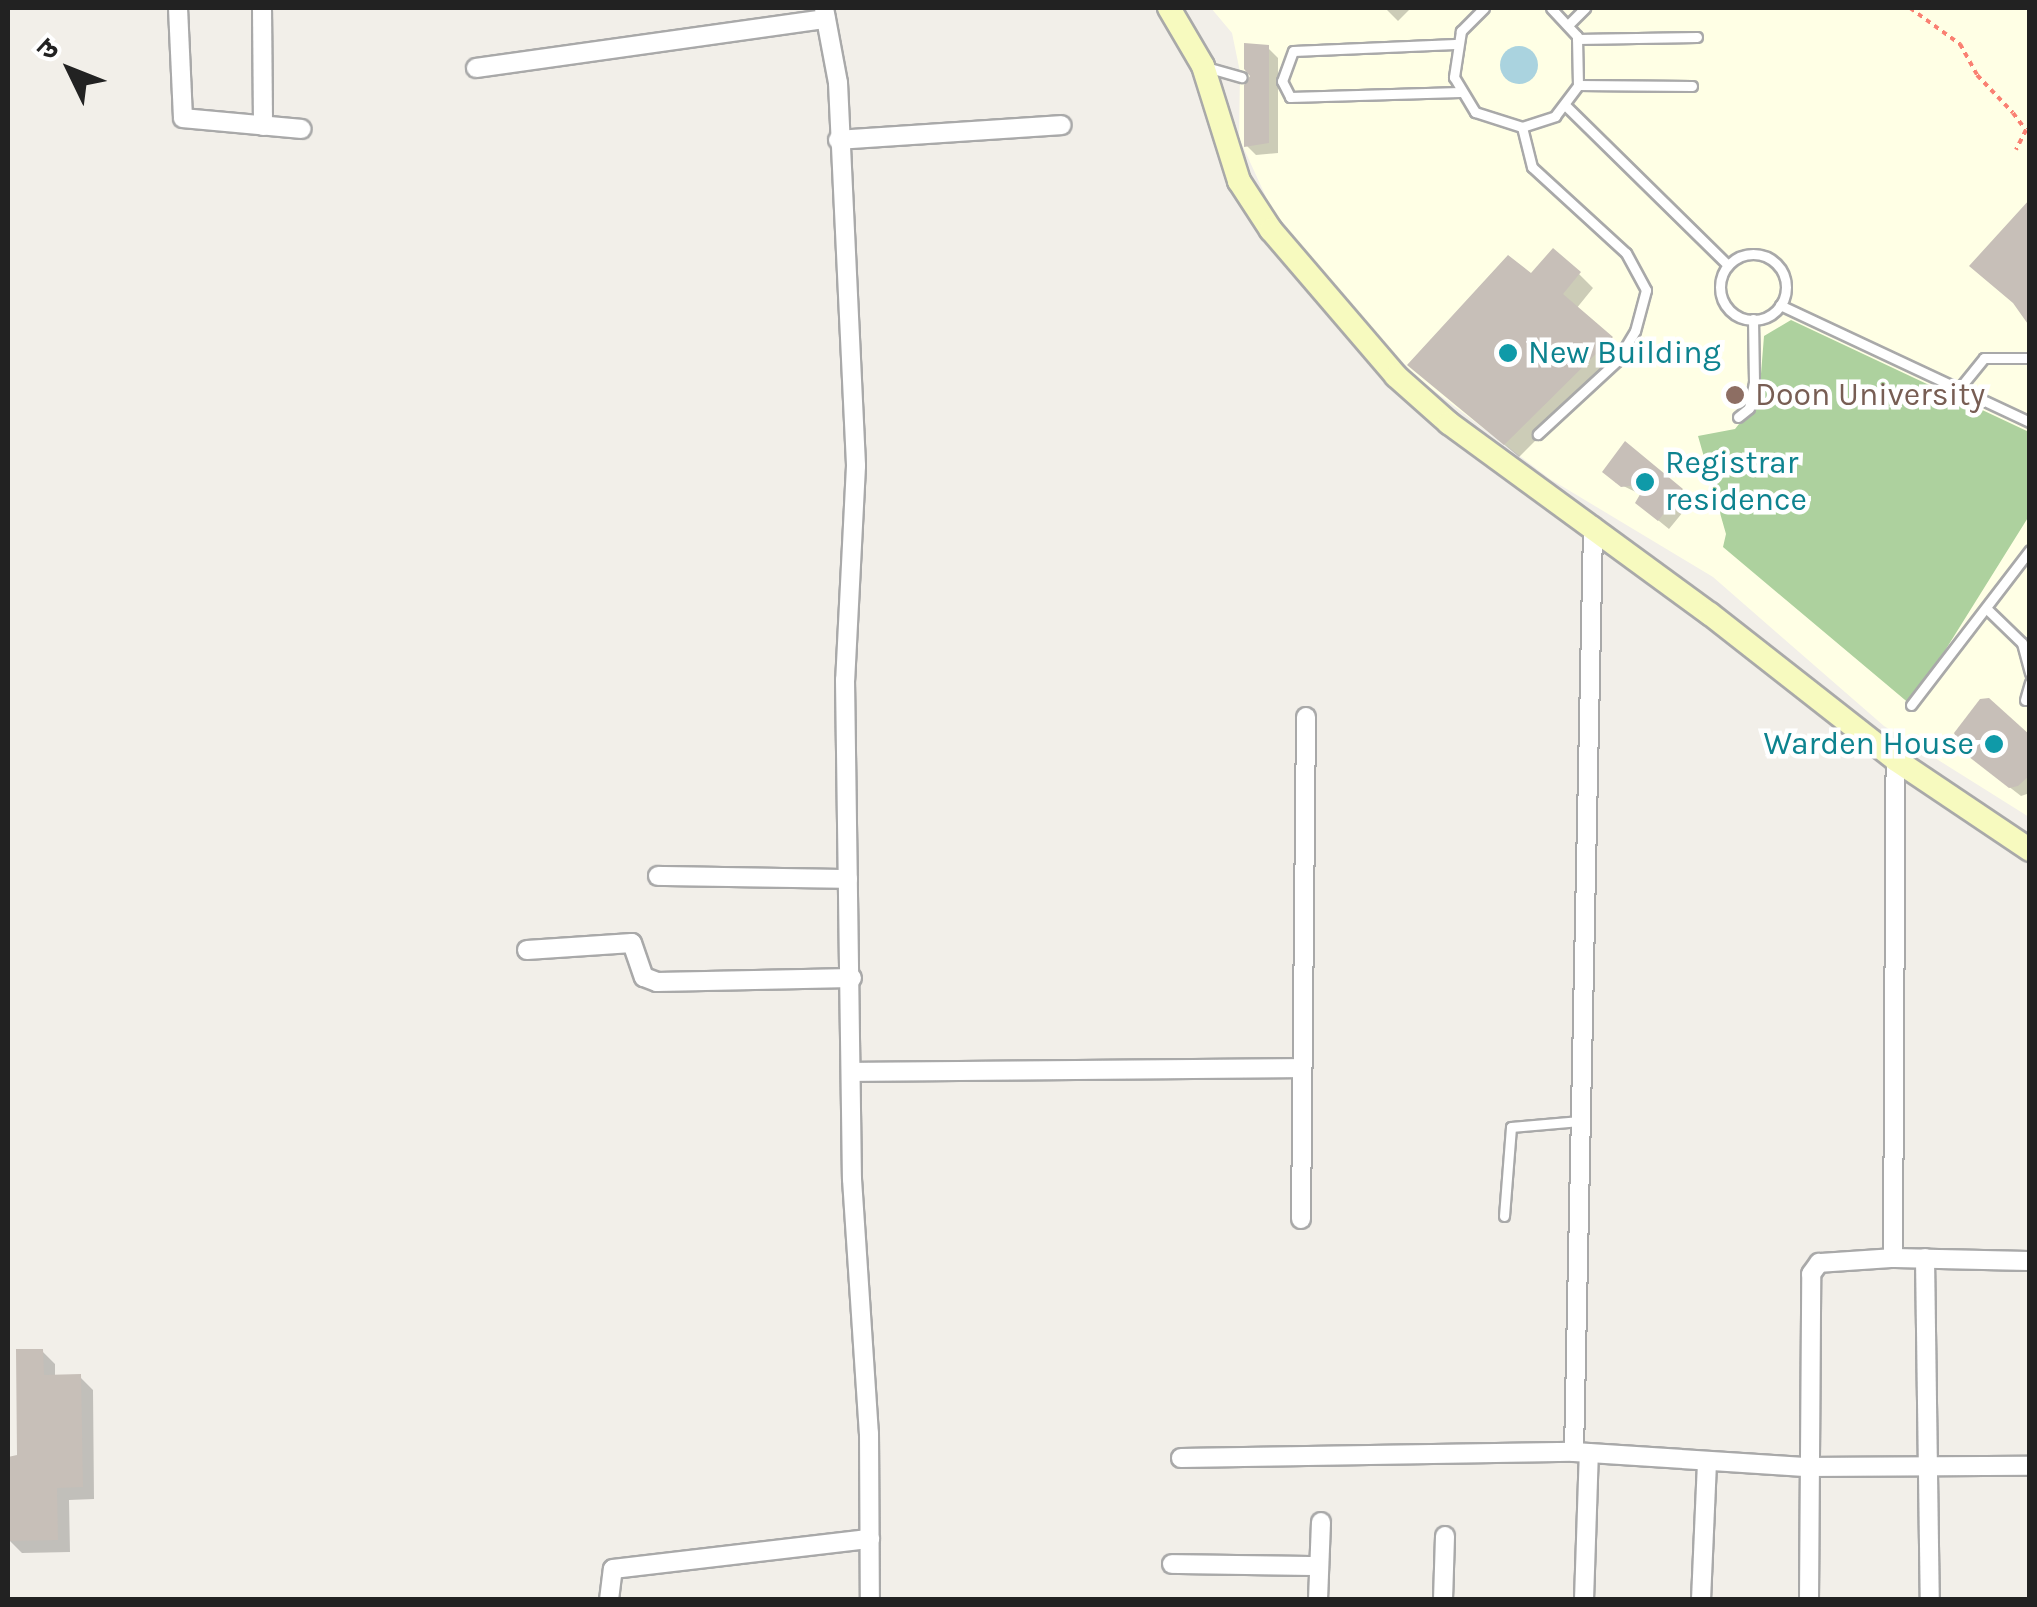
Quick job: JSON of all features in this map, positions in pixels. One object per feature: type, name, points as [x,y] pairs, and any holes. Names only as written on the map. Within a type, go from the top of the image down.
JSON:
[{"type":"main road","points":[[1169,8],[1203,66],[1239,181],[1270,230],[1396,376],[1449,423],[1593,526],[1896,760],[2030,850]]},
{"type":"street","points":[[178,8],[181,116],[301,128]]},
{"type":"street","points":[[262,8],[263,126]]},
{"type":"street","points":[[476,68],[825,13],[838,83],[856,466],[844,680],[851,1072],[870,1600]]},
{"type":"street","points":[[838,140],[1061,126]]},
{"type":"street","points":[[1584,1600],[1580,1122],[1593,526]]},
{"type":"street","points":[[1302,1219],[1306,718]]},
{"type":"street","points":[[1893,1258],[1896,760]]},
{"type":"street","points":[[658,876],[848,879]]},
{"type":"street","points":[[527,950],[632,943],[644,978],[657,982],[852,978]]},
{"type":"street","points":[[851,1072],[1301,1068]]},
{"type":"street","points":[[1925,1258],[1930,1600]]},
{"type":"street","points":[[1809,1600],[1805,1467],[1812,1270],[1837,1259],[2030,1260]]},
{"type":"street","points":[[1182,1458],[1582,1453],[1805,1467],[2030,1466]]},
{"type":"street","points":[[1701,1600],[1707,1462]]},
{"type":"street","points":[[1318,1600],[1321,1522]]},
{"type":"street","points":[[1443,1600],[1444,1536]]},
{"type":"street","points":[[609,1600],[614,1568],[870,1539]]},
{"type":"street","points":[[1172,1564],[1320,1566]]},
{"type":"lane","points":[[1484,8],[1455,44],[1460,92],[1486,118],[1522,127],[1566,106],[1578,86],[1578,39],[1569,24],[1551,8]]},
{"type":"lane","points":[[1569,24],[1585,8]]},
{"type":"lane","points":[[1578,39],[1697,36]]},
{"type":"lane","points":[[1455,44],[1293,51],[1282,81],[1290,98],[1460,92]]},
{"type":"lane","points":[[1203,66],[1242,77]]},
{"type":"lane","points":[[1270,80],[1282,81]]},
{"type":"lane","points":[[1578,86],[1692,86]]},
{"type":"lane","points":[[1566,106],[1728,266]]},
{"type":"lane","points":[[1522,127],[1532,167],[1626,253],[1646,290],[1635,331],[1617,360],[1538,434]]},
{"type":"lane","points":[[1753,319],[1726,304],[1721,284],[1728,266],[1748,254],[1769,257],[1784,274],[1780,305]]},
{"type":"lane","points":[[1753,319],[1780,305]]},
{"type":"lane","points":[[1780,305],[2030,422]]},
{"type":"lane","points":[[1738,417],[1749,408],[1754,382],[1753,319]]},
{"type":"lane","points":[[1958,390],[1984,358],[2030,358]]},
{"type":"lane","points":[[1911,705],[1988,610],[2030,550]]},
{"type":"lane","points":[[1988,610],[2022,643],[2030,673]]},
{"type":"lane","points":[[2026,700],[2030,683]]},
{"type":"lane","points":[[1504,1216],[1511,1126],[1580,1122]]},
{"type":"path","points":[[1910,8],[1960,44],[1978,76],[2014,113],[2026,130],[2016,150]]},
{"type":"shaded area","name":"Doon University","points":[[1211,8],[2029,8],[2029,817],[1884,726],[1713,577],[1550,479],[1416,377],[1278,223],[1239,138],[1240,72],[1232,33]]},
{"type":"green space","points":[[1791,320],[2029,432],[2029,516],[1911,705],[1723,547],[1726,534],[1698,436],[1735,429],[1759,399],[1764,336]]},
{"type":"water","points":[[1519,46],[1532,52],[1538,65],[1532,78],[1519,84],[1506,78],[1500,65],[1506,52]]},
{"type":"building","points":[[1244,43],[1269,45],[1269,143],[1244,147],[1244,85],[1250,76],[1244,69]]},
{"type":"building","points":[[2030,199],[2030,327],[2013,303],[1969,266]]},
{"type":"building","name":"New Building","points":[[1553,248],[1581,272],[1563,294],[1613,337],[1504,445],[1407,365],[1508,255],[1531,273]]},
{"type":"building","name":"Registrar residence","points":[[1625,441],[1683,489],[1658,521],[1635,503],[1646,484],[1621,487],[1602,472]]},
{"type":"building","name":"Warden House","points":[[1989,698],[2030,735],[2030,775],[2018,786],[2009,788],[1964,753],[1954,733],[1980,699]]},
{"type":"building","points":[[16,1349],[43,1349],[44,1375],[81,1374],[83,1487],[57,1488],[58,1540],[8,1541],[8,1457],[17,1455]]},
{"type":"place","name":"New Building","points":[[1508,353]]},
{"type":"place","name":"Doon University","points":[[1735,395]]},
{"type":"place","name":"Registrar residence","points":[[1645,482]]},
{"type":"place","name":"Warden House","points":[[1994,744]]}]
